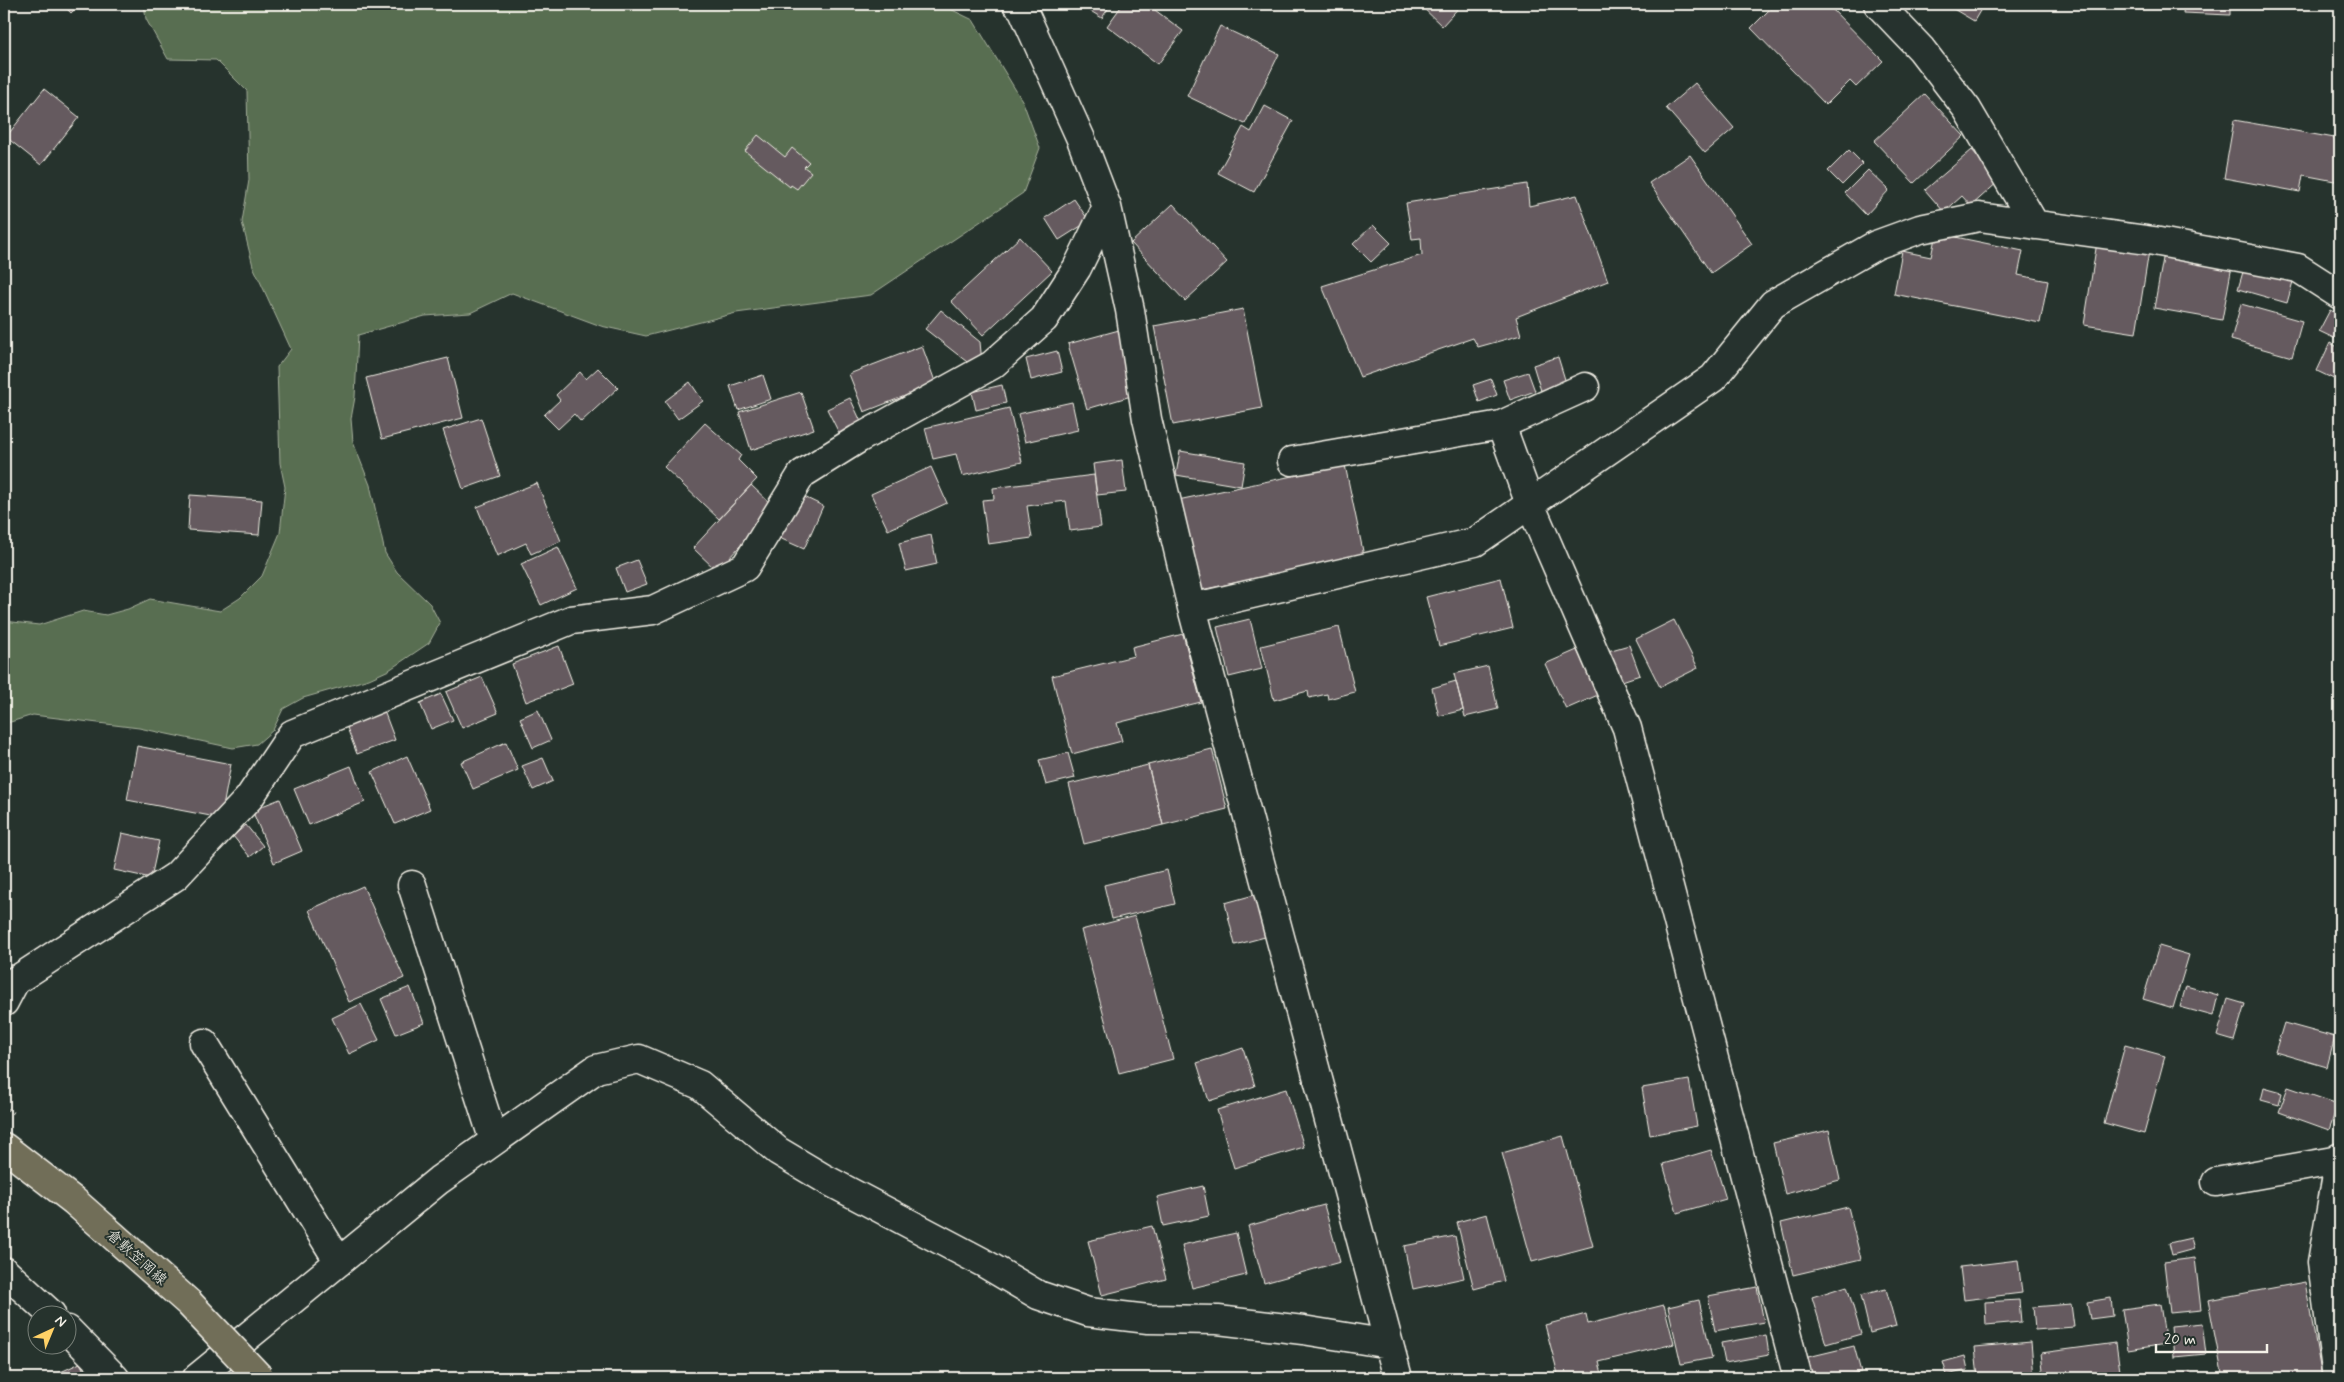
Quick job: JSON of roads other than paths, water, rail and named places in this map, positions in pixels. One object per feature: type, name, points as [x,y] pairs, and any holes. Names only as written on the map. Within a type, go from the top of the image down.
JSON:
[{"type":"main road","name":"倉敷笠岡線","points":[[4,1146],[74,1201],[189,1303],[260,1378]]},
{"type":"street","points":[[1878,4],[1921,49],[1967,108],[2035,225]]},
{"type":"street","points":[[1021,5],[1081,139],[1107,207],[1130,310],[1148,420],[1192,608],[1398,1378]]},
{"type":"street","points":[[4,1002],[15,981],[176,876],[249,798],[292,734],[571,620],[653,610],[745,567],[802,474],[858,439],[992,365],[1044,319],[1077,268],[1107,207]]},
{"type":"street","points":[[1192,608],[1475,542],[1713,378],[1773,304],[1876,245],[1920,229],[1978,218],[2154,241],[2298,268],[2340,295]]},
{"type":"street","points":[[1292,460],[1502,425],[1585,387]]},
{"type":"street","points":[[1502,425],[1530,504],[1627,728],[1798,1378]]},
{"type":"street","points":[[412,885],[494,1141]]},
{"type":"street","points":[[204,1043],[339,1262]]},
{"type":"street","points":[[197,1378],[440,1180],[494,1141],[596,1069],[639,1059],[700,1085],[778,1151],[825,1179],[982,1262],[1038,1295],[1088,1312],[1148,1318],[1218,1320],[1303,1330],[1389,1344]]},
{"type":"street","points":[[2216,1182],[2340,1159],[2322,1262],[2337,1378]]},
{"type":"street","points":[[4,1271],[40,1304]]},
{"type":"street","points":[[78,1340],[115,1378]]}]
